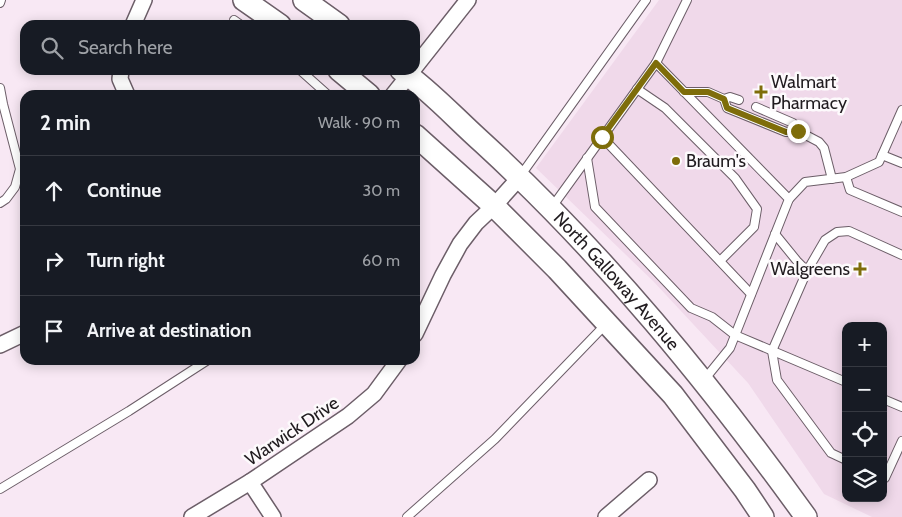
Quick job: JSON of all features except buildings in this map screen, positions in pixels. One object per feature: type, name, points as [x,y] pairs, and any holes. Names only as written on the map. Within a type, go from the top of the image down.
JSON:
[{"type":"main road","points":[[244,0],[273,20]]},
{"type":"main road","points":[[304,0],[331,20]]},
{"type":"main road","points":[[345,75],[363,90]]},
{"type":"main road","name":"North Galloway Avenue","points":[[413,75],[520,177],[603,263],[703,381],[762,455],[806,517]]},
{"type":"main road","name":"North Galloway Avenue","points":[[420,139],[494,206],[557,269],[679,402],[763,517]]},
{"type":"main road","points":[[679,402],[703,381]]},
{"type":"street","points":[[134,20],[144,0]]},
{"type":"street","points":[[420,58],[468,0]]},
{"type":"street","points":[[120,75],[124,90]]},
{"type":"street","points":[[396,90],[406,75]]},
{"type":"street","points":[[420,325],[443,275],[460,244],[476,223],[520,177]]},
{"type":"street","points":[[0,345],[20,335]]},
{"type":"street","name":"Warwick Drive","points":[[192,517],[250,482],[348,416],[374,394],[395,365]]},
{"type":"street","points":[[606,517],[649,480]]},
{"type":"street","points":[[250,482],[273,517]]},
{"type":"lane","points":[[520,177],[646,0]]},
{"type":"lane","points":[[550,209],[656,63],[687,0]]},
{"type":"lane","points":[[656,63],[788,199]]},
{"type":"lane","points":[[306,75],[322,90]]},
{"type":"lane","points":[[0,88],[20,169],[15,187],[6,199],[0,202]]},
{"type":"lane","points":[[637,89],[665,108],[736,178],[758,209],[754,227],[720,261]]},
{"type":"lane","points":[[684,92],[708,92],[724,99],[727,108],[786,132],[798,131],[811,136],[824,148],[832,179]]},
{"type":"lane","points":[[724,99],[730,96],[739,100]]},
{"type":"lane","points":[[756,107],[793,122],[798,131]]},
{"type":"lane","points":[[703,381],[730,348],[788,199],[805,182],[846,177],[879,162],[902,110]]},
{"type":"lane","points":[[602,137],[751,294]]},
{"type":"lane","points":[[882,155],[902,163]]},
{"type":"lane","points":[[588,158],[595,207],[691,308],[712,317],[735,335],[842,380]]},
{"type":"lane","points":[[846,177],[850,190],[902,212]]},
{"type":"lane","points":[[842,458],[831,453],[776,380],[772,351],[807,271],[825,240],[837,232],[849,231],[902,254]]},
{"type":"lane","points":[[775,234],[807,271]]},
{"type":"lane","points":[[408,517],[495,439],[607,323]]},
{"type":"lane","points":[[0,489],[129,411],[200,365]]},
{"type":"lane","points":[[887,401],[902,407]]},
{"type":"lane","points":[[887,474],[902,441]]},
{"type":"shaded area","points":[[659,0],[902,0],[902,517],[872,517],[824,494],[748,383],[653,281],[536,168]]},
{"type":"place","name":"Walmart Pharmacy","points":[[761,92]]},
{"type":"place","name":"Braum's","points":[[676,161]]},
{"type":"place","name":"Walgreens","points":[[860,269]]},
{"type":"route","points":[[602,137],[656,63],[684,92],[708,92],[724,99],[727,108],[786,132],[798,131]]}]
